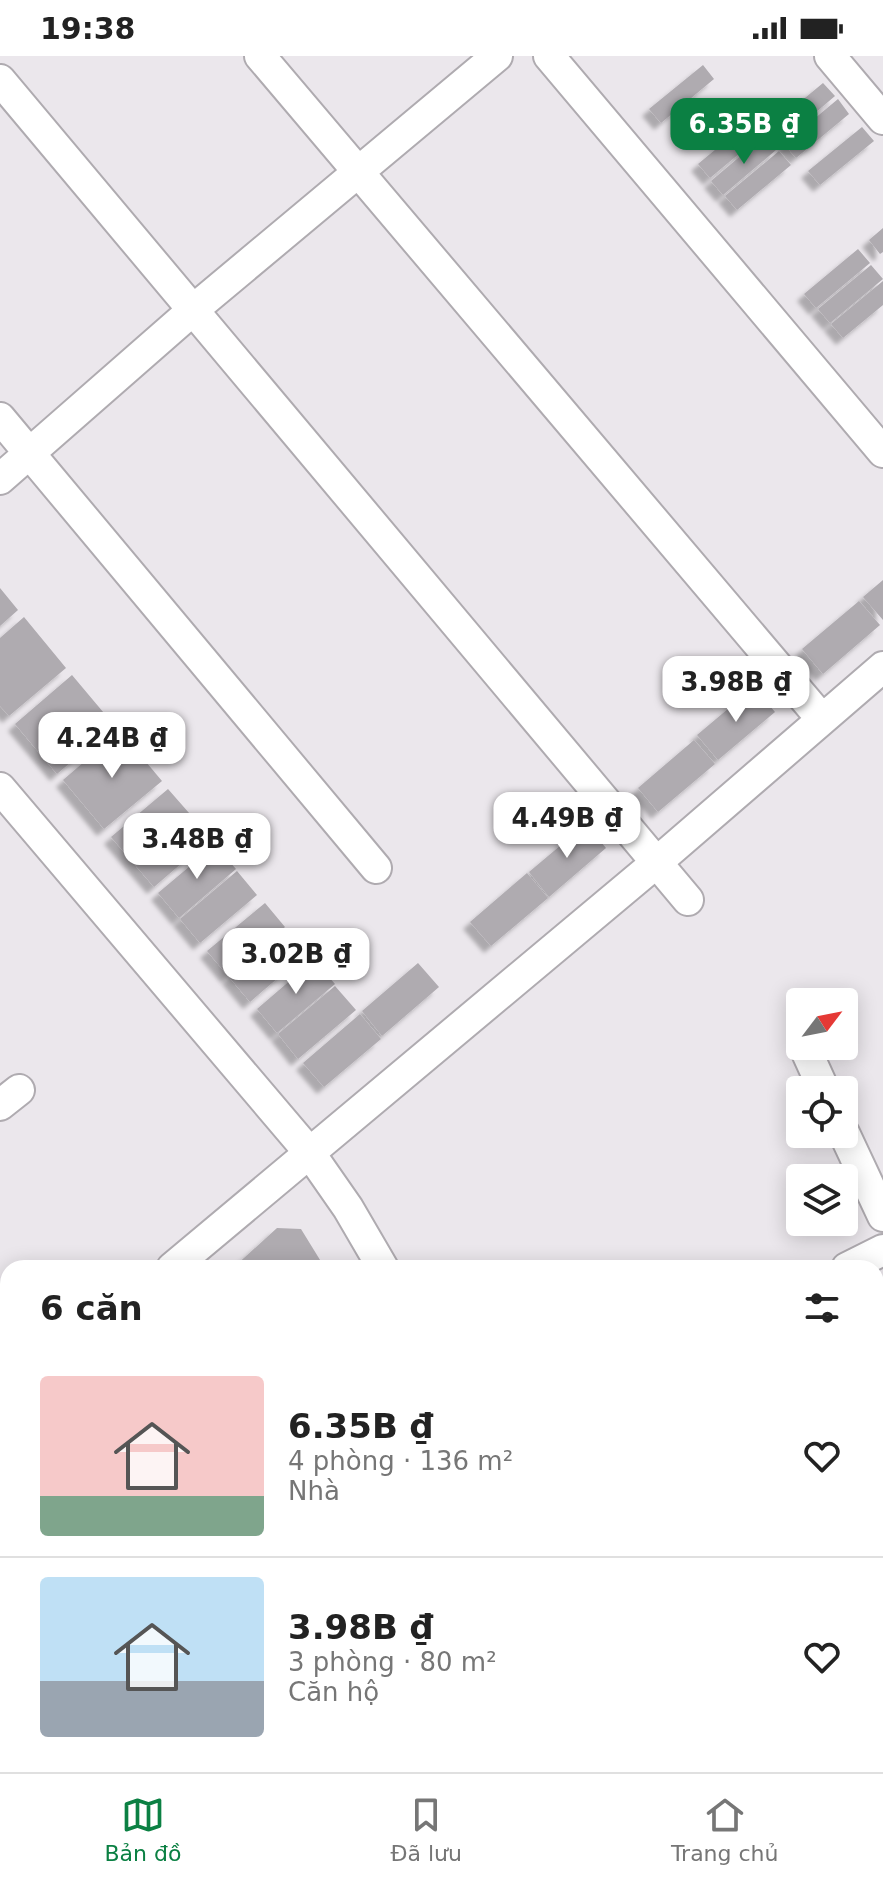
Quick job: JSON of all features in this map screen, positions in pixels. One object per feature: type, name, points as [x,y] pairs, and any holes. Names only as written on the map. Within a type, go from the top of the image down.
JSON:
[{"type":"street","points":[[260,56],[821,718]]},
{"type":"street","points":[[0,479],[193,310],[497,56]]},
{"type":"street","points":[[549,56],[883,452]]},
{"type":"street","points":[[830,56],[883,119]]},
{"type":"street","points":[[0,80],[688,900]]},
{"type":"street","points":[[0,418],[376,868]]},
{"type":"street","points":[[181,1260],[656,863],[883,667]]},
{"type":"street","points":[[0,788],[309,1152],[348,1208],[378,1260]]},
{"type":"street","points":[[851,1148],[883,1216]]},
{"type":"street","points":[[863,1260],[883,1250]]},
{"type":"building","points":[[703,65],[714,79],[661,123],[649,109]]},
{"type":"building","points":[[823,83],[835,96],[782,141],[770,127]]},
{"type":"building","points":[[838,99],[849,114],[796,158],[784,144]]},
{"type":"building","points":[[751,120],[763,134],[710,178],[698,164]]},
{"type":"building","points":[[862,127],[874,141],[820,185],[808,171]]},
{"type":"building","points":[[764,136],[776,150],[723,195],[711,181]]},
{"type":"building","points":[[779,151],[791,165],[737,210],[725,196]]},
{"type":"building","points":[[883,228],[883,252],[880,254],[869,240]]},
{"type":"building","points":[[858,249],[870,263],[816,308],[804,294]]},
{"type":"building","points":[[871,265],[883,279],[830,323],[818,309]]},
{"type":"building","points":[[883,281],[883,305],[843,338],[831,324]]},
{"type":"building","points":[[883,580],[883,620],[863,597]]},
{"type":"building","points":[[0,588],[18,610],[0,626]]},
{"type":"building","points":[[859,601],[880,625],[823,674],[802,649]]},
{"type":"building","points":[[24,617],[66,668],[9,716],[0,706],[0,638]]},
{"type":"building","points":[[72,675],[114,725],[57,774],[15,724]]},
{"type":"building","points":[[754,687],[775,712],[718,760],[697,735]]},
{"type":"building","points":[[120,731],[162,781],[104,829],[63,780]]},
{"type":"building","points":[[694,740],[715,764],[658,812],[638,788]]},
{"type":"building","points":[[168,789],[211,838],[154,887],[111,837]]},
{"type":"building","points":[[586,824],[606,848],[549,897],[529,872]]},
{"type":"building","points":[[215,845],[236,869],[179,918],[158,893]]},
{"type":"building","points":[[237,871],[257,895],[200,943],[180,919]]},
{"type":"building","points":[[527,873],[548,898],[491,946],[470,922]]},
{"type":"building","points":[[265,903],[285,927],[228,976],[207,951]]},
{"type":"building","points":[[286,929],[307,953],[250,1002],[229,977]]},
{"type":"building","points":[[314,960],[335,984],[277,1033],[257,1009]]},
{"type":"building","points":[[418,963],[439,987],[382,1036],[362,1011]]},
{"type":"building","points":[[335,986],[356,1010],[298,1059],[278,1034]]},
{"type":"building","points":[[360,1014],[381,1039],[324,1087],[303,1063]]},
{"type":"building","points":[[277,1228],[301,1229],[320,1260],[242,1260]]}]
